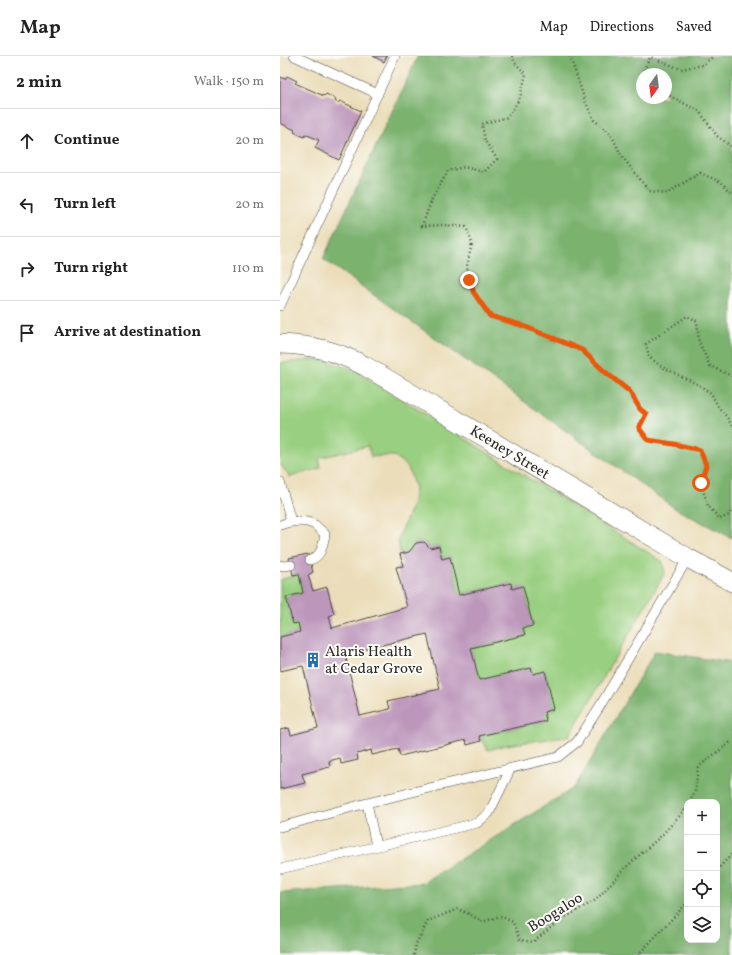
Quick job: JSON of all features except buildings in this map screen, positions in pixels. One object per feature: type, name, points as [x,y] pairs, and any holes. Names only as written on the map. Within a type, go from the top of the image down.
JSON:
[{"type":"street","name":"Keeney Street","points":[[280,344],[299,345],[323,349],[350,358],[688,558],[732,582]]},
{"type":"lane","points":[[294,56],[378,94]]},
{"type":"lane","points":[[280,306],[396,56]]},
{"type":"lane","points":[[280,482],[290,521]]},
{"type":"lane","points":[[280,525],[290,521],[305,522],[315,525],[325,534],[322,550],[316,558],[310,560]]},
{"type":"lane","points":[[280,827],[367,803],[558,757],[577,742],[688,558]]},
{"type":"lane","points":[[280,565],[290,565]]},
{"type":"lane","points":[[280,869],[477,823],[489,813],[511,768]]},
{"type":"lane","points":[[367,803],[376,846]]},
{"type":"path","points":[[512,56],[515,64],[526,74],[520,98],[508,117],[482,124],[485,141],[497,159],[484,172],[464,166],[448,171],[432,199],[422,226],[443,225],[466,227],[472,243],[467,266],[469,280],[474,293],[490,316],[521,325],[582,350],[604,371],[630,392],[640,409],[646,414],[639,428],[648,440],[700,450],[706,465],[701,483],[708,506],[720,519],[729,514],[732,510]]},
{"type":"path","points":[[570,56],[585,101],[594,120],[610,134],[621,155],[649,191],[666,193],[700,173],[721,182],[732,193]]},
{"type":"path","points":[[645,68],[650,57],[681,69],[702,65],[714,56]]},
{"type":"path","points":[[672,97],[699,111],[717,136],[732,147]]},
{"type":"path","points":[[732,376],[710,366],[699,342],[697,321],[687,316],[646,344],[649,357],[662,367],[699,385],[711,393],[719,408],[727,417],[732,426]]},
{"type":"path","points":[[691,799],[695,792],[698,767],[732,742]]},
{"type":"path","name":"Boogaloo","points":[[414,955],[416,944],[428,921],[458,909],[472,915],[482,922],[500,916],[513,922],[520,940],[533,942],[560,920],[596,900],[624,869],[661,836],[684,811]]},
{"type":"path","points":[[720,867],[732,854]]},
{"type":"path","points":[[638,955],[684,906]]},
{"type":"green space","points":[[418,56],[732,56],[732,538],[676,509],[323,259]]},
{"type":"green space","points":[[319,359],[353,369],[662,561],[665,573],[569,736],[506,745],[488,750],[479,736],[546,721],[544,712],[554,709],[545,671],[533,674],[531,668],[479,680],[471,648],[525,636],[523,628],[533,626],[524,587],[512,589],[511,583],[459,595],[450,557],[442,559],[439,546],[430,548],[424,542],[416,543],[409,552],[400,554],[398,539],[412,506],[415,489],[408,467],[394,456],[371,457],[368,446],[319,458],[321,468],[290,477],[280,464],[280,363]]},
{"type":"green space","points":[[299,574],[303,593],[286,597],[293,624],[298,623],[300,632],[280,637],[280,580]]},
{"type":"green space","points":[[655,651],[732,663],[732,955],[280,955],[280,893],[422,883],[575,787]]},
{"type":"place","name":"Alaris Health at Cedar Grove","points":[[313,660]]},
{"type":"route","points":[[469,280],[474,293],[490,316],[521,325],[559,342],[582,350],[604,371],[630,392],[640,409],[646,414],[639,428],[648,440],[700,450],[706,465],[701,483]]}]
